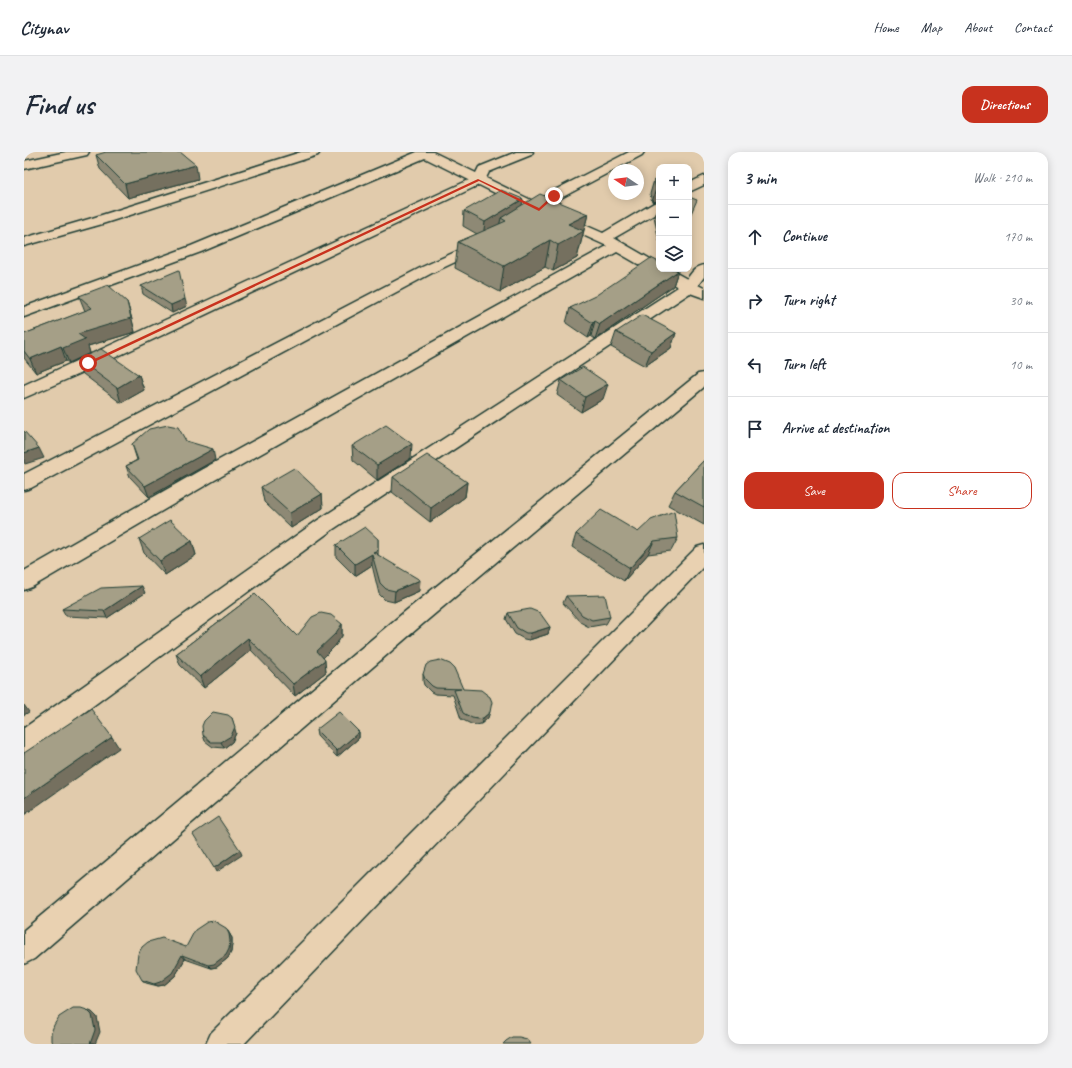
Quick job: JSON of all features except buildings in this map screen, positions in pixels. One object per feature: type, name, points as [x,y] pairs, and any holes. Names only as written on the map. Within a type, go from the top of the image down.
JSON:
[{"type":"street","points":[[24,165],[83,152]]},
{"type":"street","points":[[24,242],[94,222],[314,152]]},
{"type":"street","points":[[24,392],[479,180],[484,170],[528,152]]},
{"type":"street","points":[[24,483],[427,270],[506,231],[539,210],[554,196],[638,152]]},
{"type":"street","points":[[24,312],[196,249],[424,153],[539,210],[611,242],[697,290]]},
{"type":"street","points":[[692,186],[704,180]]},
{"type":"street","points":[[24,581],[611,242],[656,208]]},
{"type":"street","points":[[697,290],[698,274],[704,269]]},
{"type":"street","points":[[24,742],[325,525],[697,290]]},
{"type":"street","points":[[24,949],[410,620],[704,378]]},
{"type":"street","points":[[222,1044],[704,554]]},
{"type":"route","points":[[88,363],[479,180],[539,210],[554,196]]}]
